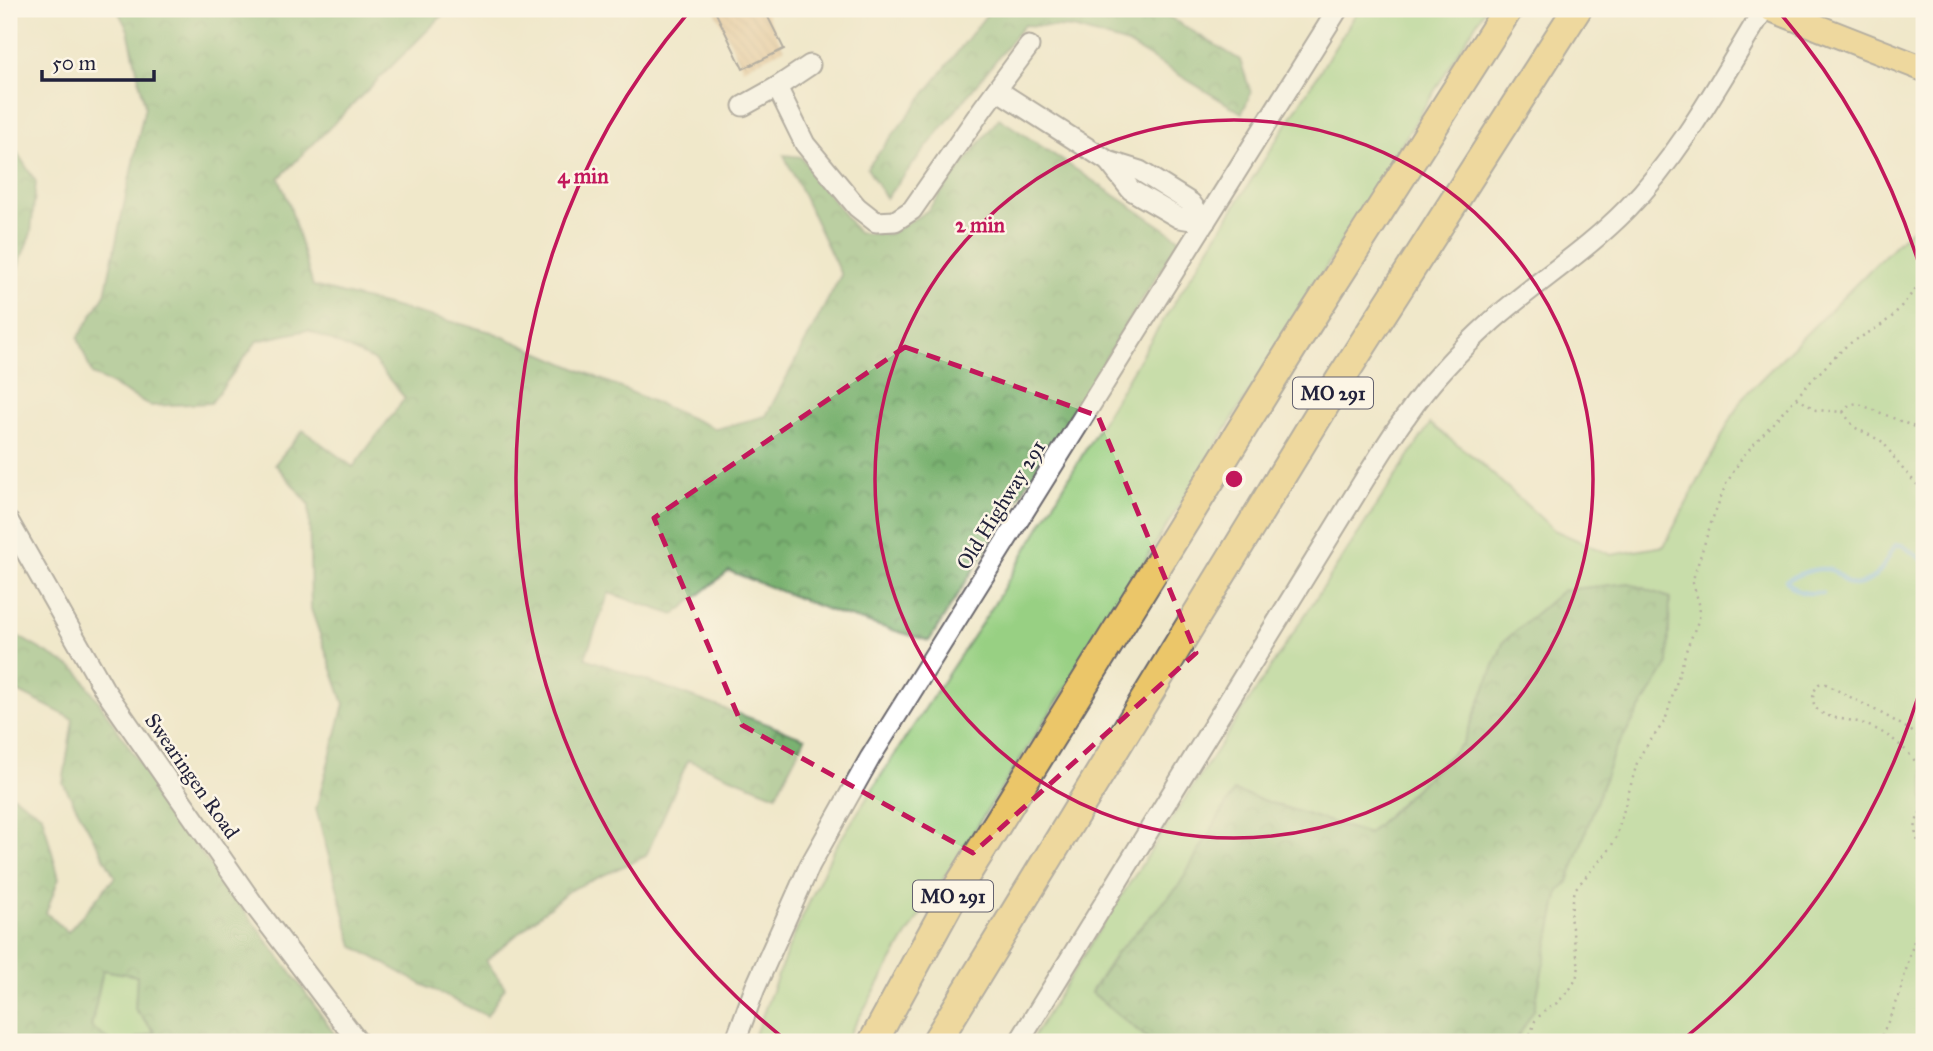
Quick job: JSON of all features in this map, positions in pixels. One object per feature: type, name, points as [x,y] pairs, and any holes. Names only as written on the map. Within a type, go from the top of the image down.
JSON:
[{"type":"highway","name":"MO 291","points":[[873,1042],[955,892],[1292,348],[1508,9]]},
{"type":"highway","points":[[1538,71],[1558,9]]},
{"type":"highway","name":"MO 291","points":[[936,1042],[1340,380],[1577,9]]},
{"type":"main road","points":[[1771,9],[1924,69]]},
{"type":"street","name":"Old Highway 291","points":[[735,1042],[755,988],[810,865],[864,768],[1338,9]]},
{"type":"street","points":[[1018,1042],[1406,415],[1448,363],[1494,320],[1586,248],[1628,208],[1664,167],[1764,9]]},
{"type":"street","points":[[777,87],[805,144],[857,207],[876,222],[895,221],[912,210],[1029,46]]},
{"type":"street","points":[[743,106],[810,65]]},
{"type":"street","points":[[997,90],[1108,161],[1140,171],[1191,203],[1205,222]]},
{"type":"street","name":"Swearingen Road","points":[[9,522],[104,690],[254,905],[358,1042]]},
{"type":"path","points":[[1528,1042],[1535,1021],[1557,1003],[1576,979],[1578,967],[1570,917],[1572,897],[1575,889],[1616,838],[1637,763],[1665,721],[1699,619],[1700,607],[1693,583],[1694,576],[1726,484],[1743,456],[1813,379],[1847,345],[1893,316],[1924,279]]},
{"type":"path","points":[[1797,398],[1816,410],[1843,412],[1854,427],[1883,442],[1924,492]]},
{"type":"path","points":[[1843,412],[1849,405],[1857,403],[1924,431]]},
{"type":"path","points":[[1924,740],[1885,715],[1824,684],[1819,684],[1814,691],[1814,702],[1819,711],[1870,726],[1883,733],[1913,758],[1924,776]]},
{"type":"path","points":[[1924,806],[1916,822],[1915,836],[1924,851]]},
{"type":"path","points":[[1879,1042],[1898,999],[1924,905]]},
{"type":"path","points":[[1921,1042],[1924,1031]]},
{"type":"highlighted area","points":[[905,347],[1098,416],[1196,653],[973,853],[742,725],[654,518]]},
{"type":"green space","points":[[117,9],[449,9],[279,178],[313,286],[492,332],[716,429],[766,416],[841,275],[784,155],[801,157],[858,233],[889,234],[927,211],[999,118],[1180,239],[929,641],[836,613],[729,571],[674,615],[609,593],[585,658],[805,738],[776,795],[688,760],[646,856],[568,891],[486,961],[505,987],[487,1016],[423,985],[353,946],[316,809],[344,704],[311,609],[309,504],[275,464],[303,430],[353,467],[405,398],[373,360],[308,330],[257,341],[211,403],[151,406],[92,374],[78,338],[105,294],[145,106],[128,30]]},
{"type":"green space","points":[[991,9],[1156,9],[1240,60],[1251,93],[1242,113],[1128,44],[1073,28],[1024,25],[886,198],[867,168]]},
{"type":"green space","points":[[1359,9],[1485,9],[1082,663],[904,940],[845,1042],[752,1042],[791,942],[832,853],[993,606],[1144,351]]},
{"type":"green space","points":[[9,140],[36,182],[31,233],[9,290]]},
{"type":"green space","points":[[1924,221],[1924,1042],[1472,1042],[1643,587],[1504,641],[1463,743],[1368,834],[1234,791],[1178,887],[1117,952],[1091,992],[1152,1042],[1030,1042],[1099,930],[1430,424],[1475,458],[1554,530],[1611,555],[1664,546],[1742,398],[1908,232]]},
{"type":"green space","points":[[1629,583],[1670,598],[1668,664],[1614,752],[1568,882],[1559,891],[1534,1010],[1515,1042],[1152,1042],[1091,992],[1117,952],[1178,887],[1234,791],[1368,834],[1463,743],[1504,641],[1563,590]]},
{"type":"green space","points":[[9,631],[78,671],[196,846],[340,1042],[126,1042],[155,1032],[135,1009],[137,976],[103,970],[91,1027],[111,1042],[9,1042],[9,793],[42,815],[59,878],[46,913],[68,932],[115,877],[63,783],[73,719],[9,687]]},
{"type":"green space","points":[[103,970],[137,976],[135,1009],[155,1033],[126,1042],[111,1042],[91,1027]]},
{"type":"building","points":[[714,9],[764,9],[784,49],[743,69]]},
{"type":"waterway","points":[[1822,593],[1798,591],[1786,580],[1809,571],[1828,569],[1850,584],[1861,584],[1878,573],[1896,545],[1902,545],[1924,561]]}]
